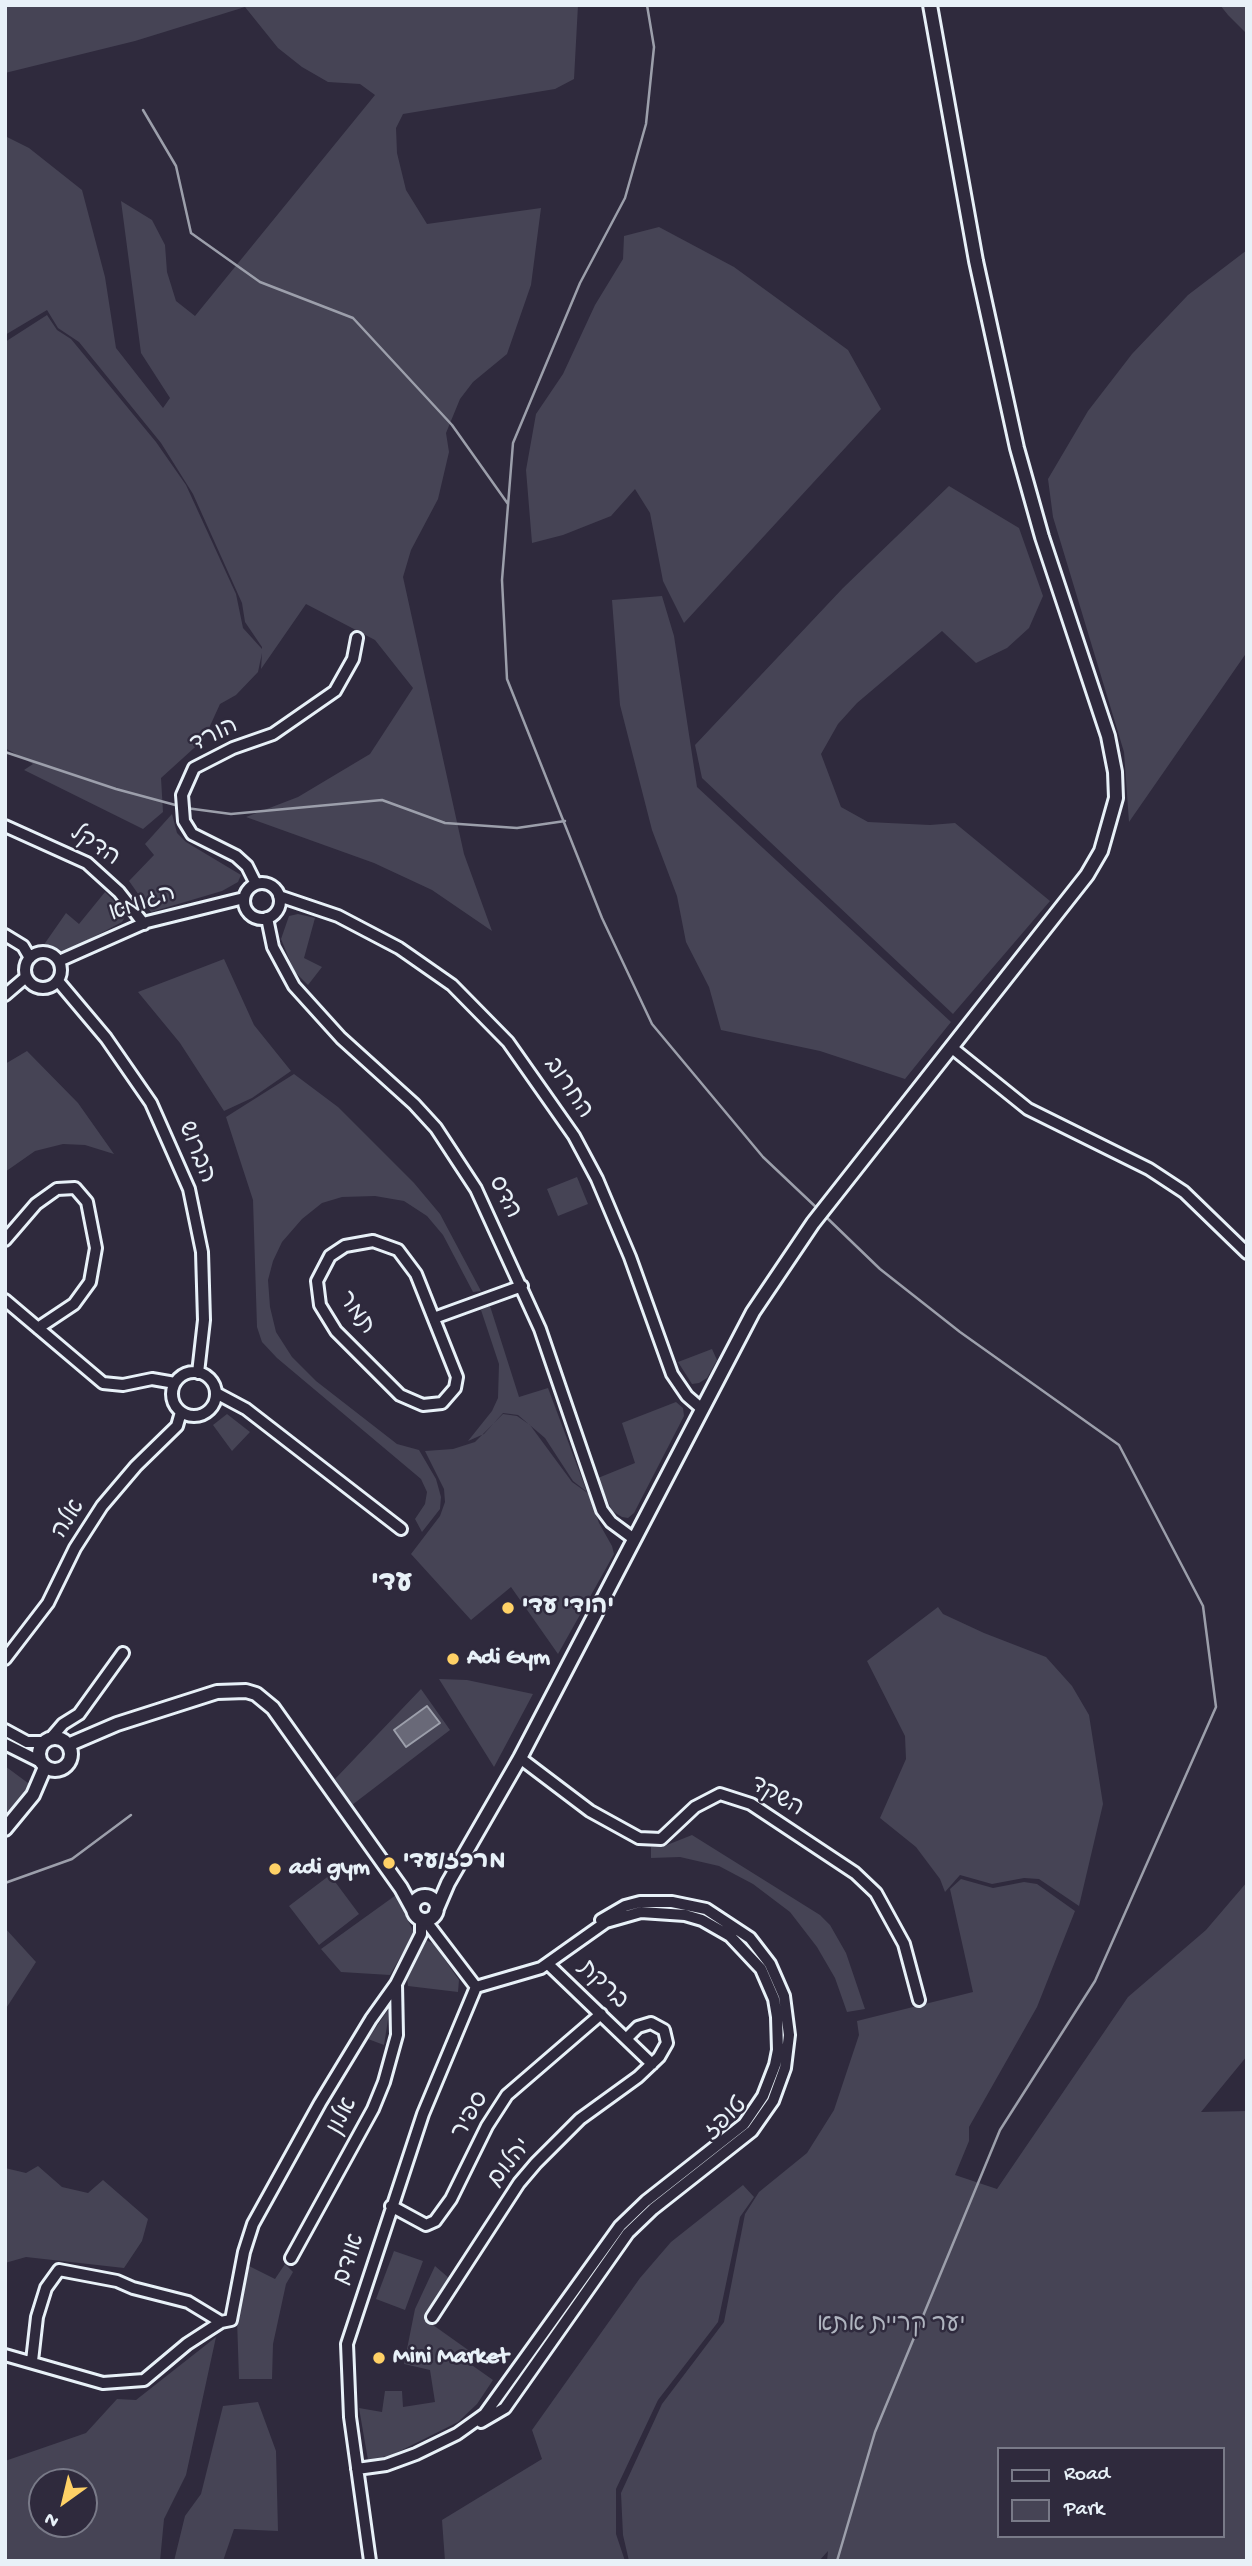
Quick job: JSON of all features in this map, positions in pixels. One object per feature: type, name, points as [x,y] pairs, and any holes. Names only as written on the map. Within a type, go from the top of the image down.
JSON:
[{"type":"street","points":[[5,2355],[103,2382],[144,2380],[187,2344],[221,2322],[230,2320],[253,2224],[283,2165],[371,2019],[396,1984],[421,1934],[426,1915],[520,1758],[753,1312],[813,1223],[1087,875],[1101,851],[1116,798],[1115,772],[1108,736],[1042,537],[1017,448],[976,261],[930,5]]},
{"type":"street","name":"הורד","points":[[256,884],[247,866],[236,856],[192,834],[184,821],[182,795],[194,768],[233,748],[273,734],[335,691],[353,659],[357,638]]},
{"type":"street","name":"הדקל","points":[[5,826],[47,842],[87,863],[119,892],[144,924]]},
{"type":"street","points":[[256,884],[273,887],[279,896],[276,912],[267,918],[250,914],[244,898],[256,884]]},
{"type":"street","name":"החרוב","points":[[279,896],[338,916],[399,948],[452,985],[508,1042],[553,1102],[586,1157],[631,1257],[672,1374],[687,1396],[702,1409]]},
{"type":"street","name":"הגומא","points":[[59,961],[144,924],[244,898]]},
{"type":"street","name":"הדס","points":[[267,918],[273,947],[294,986],[341,1038],[414,1104],[457,1157],[476,1189],[522,1286],[603,1510],[611,1522],[634,1539]]},
{"type":"street","points":[[5,934],[23,946],[30,958]]},
{"type":"street","points":[[45,953],[59,961],[61,971],[58,981],[43,989],[33,985],[26,977],[25,967],[30,958],[45,953]]},
{"type":"street","points":[[5,995],[26,977]]},
{"type":"street","name":"הברוש","points":[[58,981],[106,1038],[136,1080],[164,1130],[189,1189],[202,1252],[204,1320],[198,1373]]},
{"type":"street","points":[[951,1047],[1028,1109],[1149,1169],[1184,1192],[1247,1253]]},
{"type":"street","points":[[5,1240],[36,1204],[57,1189],[75,1188],[87,1202],[96,1248],[90,1282],[74,1304],[38,1328]]},
{"type":"street","name":"תמר","points":[[373,1241],[386,1244],[408,1261],[434,1318],[457,1377],[455,1388],[442,1403],[422,1405],[400,1395],[335,1331],[320,1305],[317,1281],[330,1256],[345,1246],[373,1241]]},
{"type":"street","points":[[434,1318],[522,1286]]},
{"type":"street","points":[[5,1300],[103,1382],[123,1385],[152,1380],[175,1383]]},
{"type":"street","points":[[186,1373],[198,1373],[211,1380],[216,1393],[212,1408],[206,1413],[188,1415],[181,1412],[172,1400],[175,1383],[186,1373]]},
{"type":"street","points":[[216,1393],[246,1409],[401,1529]]},
{"type":"street","name":"אלה","points":[[5,1659],[42,1612],[75,1548],[102,1506],[136,1466],[177,1426],[181,1412]]},
{"type":"street","points":[[5,1829],[33,1795],[43,1764],[38,1752],[63,1724],[79,1714],[124,1653]]},
{"type":"street","points":[[68,1745],[117,1724],[217,1692],[246,1691],[256,1694],[273,1708],[401,1888],[426,1915]]},
{"type":"street","points":[[5,1730],[27,1742],[60,1739],[68,1745],[71,1755],[67,1764],[54,1770],[5,1744]]},
{"type":"street","name":"השקד","points":[[520,1758],[590,1811],[639,1838],[661,1839],[695,1807],[720,1794],[751,1804],[855,1873],[876,1894],[904,1944],[919,2000]]},
{"type":"street","points":[[447,1882],[415,1902],[476,1987]]},
{"type":"street","points":[[401,1888],[435,1903],[426,1915]]},
{"type":"street","name":"טופז","points":[[357,2469],[401,2460],[472,2425],[503,2393],[620,2225],[646,2201],[744,2124],[763,2096],[775,2065],[778,2036],[774,1999],[761,1969],[730,1936],[702,1920],[656,1911],[624,1916],[589,1932],[548,1964],[501,1982],[476,1987]]},
{"type":"street","name":"ברקת","points":[[548,1964],[626,2039]]},
{"type":"street","name":"אלון","points":[[291,2258],[373,2109],[384,2082],[398,2026],[396,1984]]},
{"type":"street","name":"אודם","points":[[370,2561],[346,2380],[347,2344],[391,2206],[433,2088],[476,1987]]},
{"type":"street","name":"ספיר","points":[[391,2206],[426,2225],[435,2221],[451,2199],[487,2126],[507,2095],[600,2014]]},
{"type":"street","name":"יהלום","points":[[432,2317],[505,2204],[536,2164],[580,2119],[652,2064],[667,2043],[664,2030],[651,2023],[644,2024],[626,2039]]},
{"type":"street","points":[[626,2039],[652,2064]]},
{"type":"street","points":[[32,2361],[37,2317],[46,2288],[58,2270],[117,2281],[188,2302],[221,2322]]},
{"type":"green space","points":[[5,5],[578,5],[574,79],[555,89],[403,114],[396,128],[397,153],[406,190],[427,224],[541,208],[531,285],[507,354],[473,382],[460,399],[446,433],[449,452],[438,499],[411,550],[403,577],[464,854],[492,931],[432,890],[374,863],[246,817],[298,797],[370,754],[413,688],[375,640],[306,604],[261,669],[262,653],[258,672],[236,695],[220,704],[204,739],[161,778],[163,812],[143,829],[24,770],[33,764],[5,748],[5,342],[47,315],[57,330],[71,339],[156,442],[186,485],[236,594],[243,628],[262,647],[245,622],[242,603],[193,494],[161,443],[79,342],[58,328],[47,310],[5,335],[5,136],[29,148],[82,190],[105,277],[116,348],[163,408],[170,398],[141,353],[121,201],[152,220],[165,245],[167,272],[176,301],[195,316],[375,95],[360,84],[328,82],[302,67],[278,48],[245,7],[135,41],[5,73]]},
{"type":"green space","points":[[1220,5],[1247,5],[1247,34],[1228,15]]},
{"type":"green space","points":[[659,227],[734,267],[848,350],[881,409],[684,623],[663,581],[650,513],[635,489],[611,516],[563,535],[532,543],[526,470],[536,414],[563,374],[595,305],[623,259],[624,236]]},
{"type":"green space","points":[[1247,250],[1247,652],[1129,822],[1124,752],[1053,517],[1048,479],[1088,411],[1132,354],[1188,295]]},
{"type":"green space","points":[[949,486],[1019,528],[1043,596],[1029,628],[1007,648],[976,663],[942,631],[857,703],[838,724],[821,754],[841,807],[868,822],[930,825],[955,823],[1050,901],[953,1014],[702,778],[695,745],[843,588]]},
{"type":"green space","points":[[662,596],[674,636],[697,787],[951,1022],[905,1079],[820,1051],[721,1030],[709,987],[686,942],[677,896],[652,830],[620,705],[612,600]]},
{"type":"green space","points":[[172,814],[177,833],[186,842],[241,875],[238,882],[222,891],[151,912],[129,881],[154,855],[145,844]]},
{"type":"green space","points":[[105,892],[124,911],[122,922],[71,949],[60,952],[43,946],[66,913],[79,924]]},
{"type":"green space","points":[[298,914],[315,918],[304,958],[322,967],[308,985],[294,971],[281,939],[289,916]]},
{"type":"green space","points":[[224,959],[254,1025],[291,1071],[252,1098],[224,1111],[180,1043],[138,992]]},
{"type":"green space","points":[[27,1051],[78,1103],[114,1154],[85,1145],[63,1144],[35,1151],[5,1172],[5,1064]]},
{"type":"green space","points":[[294,1074],[338,1107],[414,1183],[440,1214],[481,1291],[473,1292],[443,1235],[427,1216],[404,1201],[375,1196],[342,1197],[322,1203],[302,1219],[282,1242],[268,1280],[270,1307],[276,1332],[292,1357],[316,1381],[397,1444],[419,1450],[436,1479],[441,1497],[440,1509],[422,1532],[415,1519],[425,1504],[427,1492],[421,1479],[277,1358],[262,1342],[257,1327],[253,1200],[226,1117]]},
{"type":"green space","points":[[577,1177],[588,1204],[558,1216],[547,1189]]},
{"type":"green space","points":[[490,1306],[519,1397],[548,1388],[587,1492],[573,1481],[545,1438],[518,1415],[503,1413],[484,1434],[468,1441],[492,1411],[498,1398],[499,1364],[481,1310]]},
{"type":"green space","points":[[712,1349],[717,1360],[707,1378],[692,1384],[678,1362]]},
{"type":"green space","points":[[676,1402],[683,1408],[684,1416],[634,1513],[628,1518],[622,1517],[612,1511],[598,1478],[635,1463],[622,1423]]},
{"type":"green space","points":[[227,1414],[250,1432],[232,1451],[213,1425]]},
{"type":"green space","points":[[503,1414],[517,1416],[530,1425],[572,1482],[589,1494],[614,1554],[558,1654],[511,1587],[471,1620],[411,1554],[440,1516],[445,1502],[444,1489],[425,1451],[453,1449],[475,1442]]},
{"type":"green space","points":[[938,1607],[943,1614],[984,1633],[1046,1657],[1072,1686],[1089,1715],[1103,1804],[1079,1906],[1039,1879],[1024,1878],[992,1884],[960,1875],[945,1892],[940,1879],[916,1847],[880,1818],[906,1759],[905,1736],[867,1661]]},
{"type":"green space","points":[[439,1679],[467,1680],[533,1694],[494,1767]]},
{"type":"green space","points":[[421,1689],[450,1730],[352,1805],[335,1779]]},
{"type":"green space","points":[[5,1766],[32,1786],[5,1822]]},
{"type":"green space","points":[[692,1835],[820,1915],[830,1925],[846,1953],[865,2009],[847,2012],[835,1978],[817,1947],[790,1912],[753,1884],[719,1866],[680,1857],[651,1858],[651,1847],[662,1847]]},
{"type":"green space","points":[[330,1875],[359,1914],[319,1945],[289,1906]]},
{"type":"green space","name":"יער קריית אתא","points":[[961,1879],[993,1888],[1024,1882],[1037,1884],[1075,1911],[1037,2007],[969,2127],[969,2141],[955,2175],[997,2189],[1128,1997],[1206,1930],[1247,1882],[1247,2056],[1201,2112],[1247,2111],[1247,2561],[827,2561],[828,2551],[819,2561],[629,2561],[623,2535],[621,2493],[662,2404],[724,2322],[745,2214],[759,2192],[807,2153],[834,2110],[859,2035],[857,2021],[973,1992],[950,1889]]},
{"type":"green space","points":[[396,1895],[414,1933],[390,1975],[341,1972],[321,1949]]},
{"type":"green space","points":[[5,1928],[36,1962],[5,2010]]},
{"type":"green space","points":[[426,1940],[434,1944],[459,1980],[458,1992],[408,1986],[407,1978]]},
{"type":"green space","points":[[390,2007],[384,2045],[368,2039]]},
{"type":"green space","points":[[38,2166],[62,2187],[88,2193],[103,2180],[148,2219],[142,2241],[124,2268],[26,2257],[5,2263],[5,2168],[26,2173]]},
{"type":"green space","points":[[743,2185],[754,2197],[740,2217],[718,2322],[658,2400],[616,2489],[616,2534],[625,2561],[445,2561],[442,2520],[542,2459],[532,2430],[640,2278],[671,2242]]},
{"type":"green space","points":[[394,2251],[423,2261],[405,2310],[376,2299]]},
{"type":"green space","points":[[285,2264],[293,2272],[286,2284],[273,2344],[272,2379],[239,2379],[237,2319],[249,2266],[275,2279]]},
{"type":"green space","points":[[435,2266],[450,2279],[426,2320],[471,2352],[466,2361],[493,2380],[477,2404],[458,2422],[392,2455],[368,2460],[359,2408],[382,2412],[385,2391],[402,2391],[403,2407],[435,2402],[430,2370],[404,2364],[415,2309]]},
{"type":"green space","points":[[216,2337],[186,2475],[164,2519],[160,2561],[5,2561],[5,2461],[86,2433],[117,2399],[136,2400]]},
{"type":"green space","points":[[258,2402],[276,2451],[278,2531],[234,2529],[223,2561],[174,2561],[185,2516],[201,2494],[223,2406]]},
{"type":"water","points":[[427,1706],[440,1723],[406,1747],[394,1730]]},
{"type":"waterway","points":[[647,5],[654,47],[646,124],[625,198],[580,283],[513,443],[502,580],[507,679],[602,918],[652,1024],[763,1157],[818,1209]]},
{"type":"waterway","points":[[143,110],[176,166],[191,233],[260,282],[353,318],[452,425],[508,504]]},
{"type":"waterway","points":[[5,752],[116,789],[179,806]]},
{"type":"waterway","points":[[186,808],[231,814],[382,800],[445,823],[517,828],[565,821]]},
{"type":"waterway","points":[[825,1216],[880,1269],[960,1332],[1119,1445],[1203,1606],[1216,1707],[1095,1981],[1000,2130],[875,2432],[837,2561]]},
{"type":"waterway","points":[[5,1883],[72,1859],[131,1815]]},
{"type":"place","name":"יהודי עדי","points":[[508,1608]]},
{"type":"place","name":"Adi Gym","points":[[453,1659]]},
{"type":"place","name":"מרכז/עדי","points":[[389,1863]]},
{"type":"place","name":"adi gym","points":[[275,1869]]},
{"type":"place","name":"Mini Market","points":[[379,2358]]},
{"type":"district","name":"עדי","points":[[392,1586]]}]
